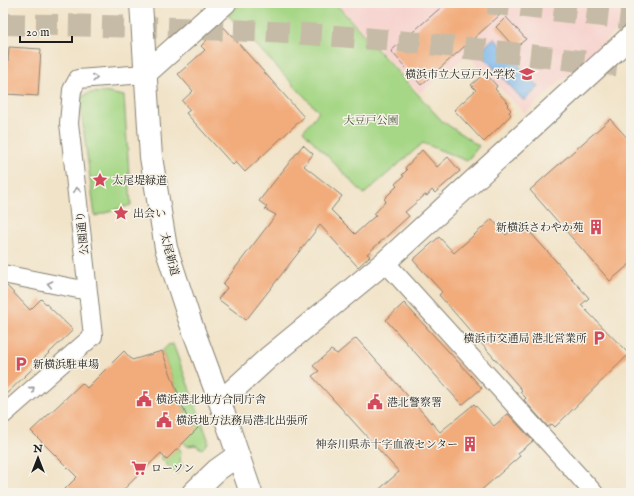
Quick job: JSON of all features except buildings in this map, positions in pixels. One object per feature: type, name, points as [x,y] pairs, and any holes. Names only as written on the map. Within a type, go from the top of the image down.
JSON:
[{"type":"street","name":"太尾新道","points":[[141,3],[152,157],[166,248],[190,321],[220,402],[251,493]]},
{"type":"street","points":[[145,74],[225,3]]},
{"type":"street","points":[[220,402],[268,358],[385,262],[631,36]]},
{"type":"street","name":"公園通り","points":[[3,415],[93,336],[69,123],[72,90],[78,80],[145,74]]},
{"type":"street","points":[[385,262],[594,493]]},
{"type":"street","points":[[3,274],[88,291]]},
{"type":"street","points":[[193,493],[217,470],[238,455]]},
{"type":"shaded area","name":"横浜市立大豆戸小学校","points":[[336,3],[631,3],[631,18],[525,113],[467,55],[420,93]]},
{"type":"green space","name":"大豆戸公園","points":[[241,3],[335,3],[442,121],[479,146],[467,161],[423,143],[364,194],[303,131],[319,112],[228,15]]},
{"type":"green space","points":[[104,92],[124,96],[131,205],[95,216],[80,102],[81,97],[90,93]]},
{"type":"green space","points":[[173,344],[208,439],[208,443],[202,449],[195,445],[187,446],[183,442],[186,415],[162,351],[168,345]]},
{"type":"green space","points":[[178,447],[181,451],[180,462],[184,466],[176,474],[160,458],[163,456],[166,459]]},
{"type":"water","points":[[494,38],[539,87],[524,101],[479,52]]},
{"type":"tunnel","points":[[488,3],[631,19]]},
{"type":"tunnel","points":[[3,24],[202,29],[322,35],[438,45],[631,67]]},
{"type":"place","name":"横浜市立大豆戸小学校","points":[[527,74]]},
{"type":"place","name":"太尾堤緑道","points":[[100,180]]},
{"type":"place","name":"出会い","points":[[121,213]]},
{"type":"place","name":"新横浜さわやか苑","points":[[596,227]]},
{"type":"place","name":"横浜市交通局 港北営業所","points":[[599,338]]},
{"type":"place","name":"新横浜駐車場","points":[[21,364]]},
{"type":"place","name":"横浜港北地方合同庁舎","points":[[144,399]]},
{"type":"place","name":"港北警察署","points":[[375,402]]},
{"type":"place","name":"横浜地方法務局港北出張所","points":[[164,420]]},
{"type":"place","name":"神奈川県赤十字血液センター","points":[[470,444]]},
{"type":"place","name":"ローソン","points":[[139,468]]}]
